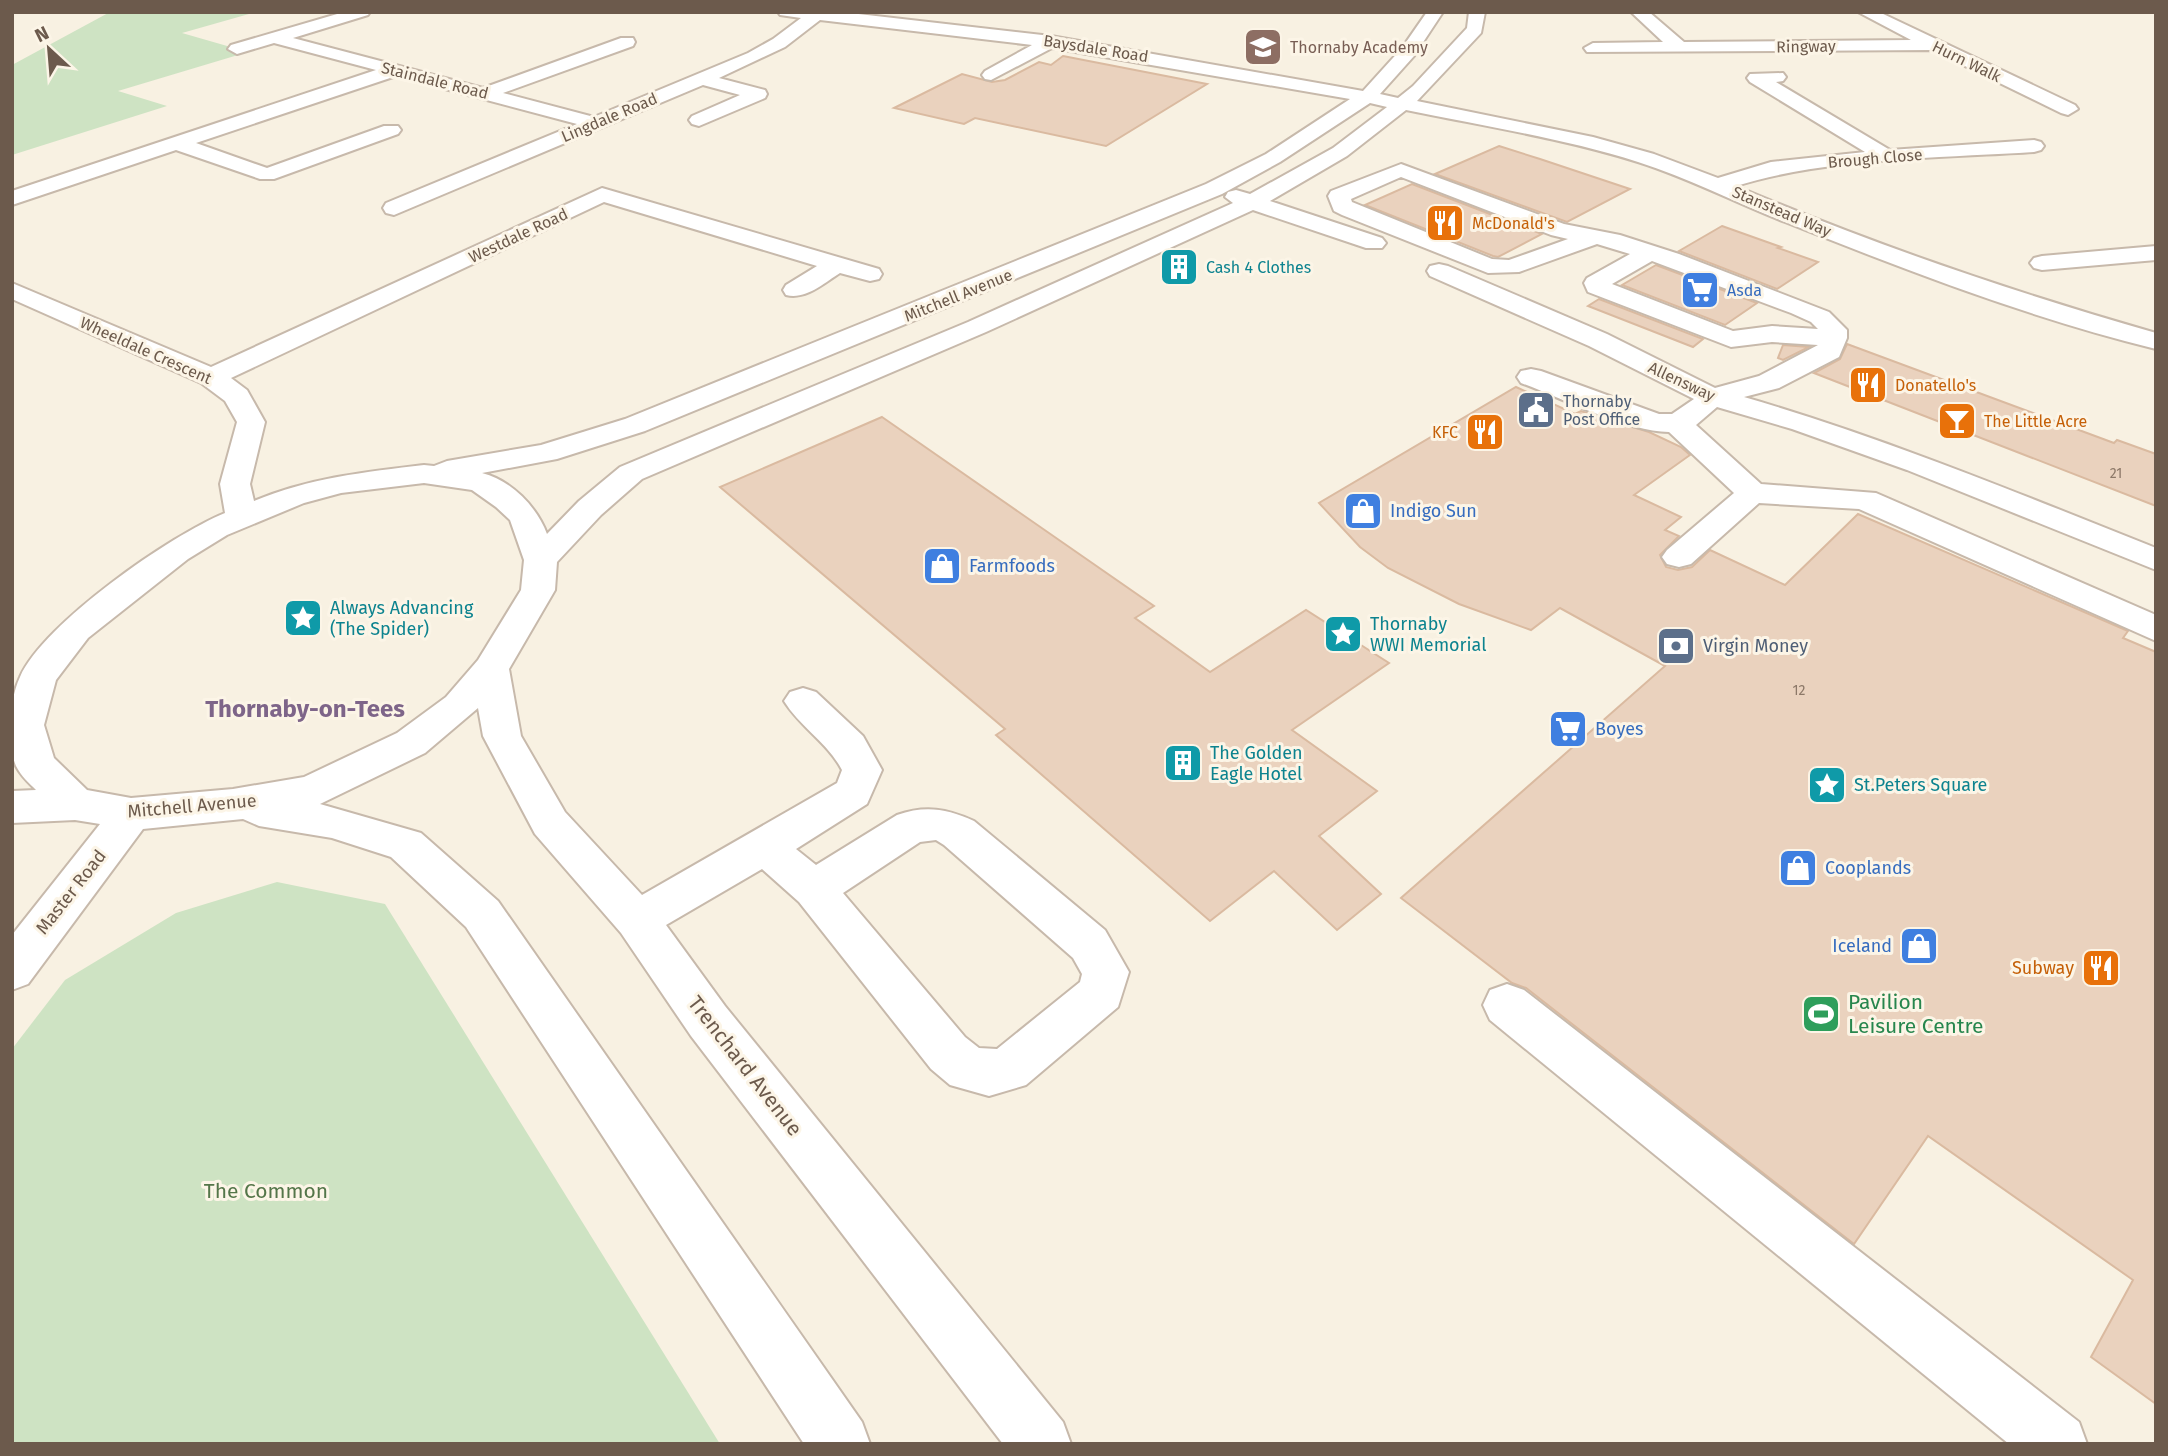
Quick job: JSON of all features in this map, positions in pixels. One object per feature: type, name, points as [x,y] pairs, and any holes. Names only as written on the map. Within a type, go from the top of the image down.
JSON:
[{"type":"street","points":[[237,49],[362,12]]},
{"type":"street","name":"Baysdale Road","points":[[786,12],[1051,41],[1158,58],[1402,104]]},
{"type":"street","name":"Mitchell Avenue","points":[[424,474],[481,482],[507,500],[525,517],[541,560],[538,590],[491,669],[459,706],[411,743],[312,791],[233,805],[131,814],[75,804],[36,765],[25,725],[38,677],[75,630],[176,552],[216,528],[293,496],[340,484],[424,474],[546,453],[635,425],[1214,189],[1273,158],[1367,97],[1408,52],[1435,12]]},
{"type":"street","name":"Mitchell Avenue","points":[[541,560],[590,508],[631,472],[977,327],[1251,203],[1340,152],[1420,90],[1475,29],[1477,12]]},
{"type":"street","points":[[1639,12],[1679,47]]},
{"type":"street","name":"Hurn Walk","points":[[1866,12],[2068,110]]},
{"type":"street","name":"Lingdale Road","points":[[394,208],[701,79],[779,43],[819,14]]},
{"type":"street","name":"Staindale Road","points":[[274,38],[595,123]]},
{"type":"street","points":[[991,75],[1051,41]]},
{"type":"street","points":[[486,93],[627,42]]},
{"type":"street","name":"Ringway","points":[[1593,48],[1933,45]]},
{"type":"street","points":[[12,198],[329,92],[350,91],[395,70]]},
{"type":"street","points":[[1777,77],[1756,78],[1886,156]]},
{"type":"street","points":[[699,120],[758,94],[701,79]]},
{"type":"street","name":"Stanstead Way","points":[[1402,104],[1575,138],[1647,158],[1719,184],[1800,220],[1921,266],[2156,341]]},
{"type":"street","points":[[176,144],[267,174],[391,130]]},
{"type":"street","name":"Brough Close","points":[[1719,184],[1770,168],[1886,156],[2034,146]]},
{"type":"street","points":[[1531,377],[1634,416],[1657,423],[1677,423],[1692,416],[1712,397],[1769,382],[1830,351],[1834,330],[1811,313],[1650,252],[1595,237],[1559,230],[1401,170],[1339,196],[1339,202],[1350,210],[1488,266],[1511,267],[1595,237]]},
{"type":"street","name":"Allensway","points":[[1214,189],[1370,242],[1598,340],[1712,397],[1951,467],[2156,560]]},
{"type":"street","name":"Westdale Road","points":[[211,377],[602,195],[870,274]]},
{"type":"street","points":[[1650,252],[1596,283],[1597,287],[1731,339],[1772,334],[1834,338]]},
{"type":"street","points":[[2042,263],[2156,253]]},
{"type":"street","points":[[794,290],[837,264]]},
{"type":"street","name":"Wheeldale Crescent","points":[[12,290],[38,312],[211,377],[237,396],[251,422],[234,484],[242,517]]},
{"type":"street","points":[[1677,423],[1752,493],[1865,500],[2156,629]]},
{"type":"street","points":[[1679,557],[1752,493]]},
{"type":"street","points":[[12,666],[75,630]]},
{"type":"street","name":"Trenchard Avenue","points":[[491,669],[502,736],[550,824],[636,920],[709,1021],[1030,1439]]},
{"type":"street","points":[[636,920],[765,847],[853,793],[862,770],[849,746],[803,701]]},
{"type":"street","points":[[12,807],[75,804]]},
{"type":"street","points":[[233,805],[332,822],[406,845],[482,914],[840,1444]]},
{"type":"street","name":"Master Road","points":[[12,970],[131,814]]},
{"type":"street","points":[[765,847],[814,889],[941,1044],[967,1069],[989,1073],[1009,1069],[1101,993],[1106,972],[1089,944],[959,833],[940,824],[912,826],[814,889]]},
{"type":"street","points":[[1507,1005],[2057,1444]]},
{"type":"green space","points":[[110,12],[256,12],[182,33],[248,52],[118,91],[167,106],[12,155],[12,65]]},
{"type":"green space","name":"The Common","points":[[277,882],[385,904],[720,1444],[12,1444],[12,1049],[65,980],[176,913]]},
{"type":"building","points":[[1063,56],[1207,84],[1106,146],[975,118],[964,124],[894,108],[962,74],[992,82],[1005,80],[1039,62],[1051,65]]},
{"type":"building","points":[[1499,146],[1630,189],[1567,222],[1435,174]]},
{"type":"building","name":"McDonald's","points":[[1412,184],[1542,234],[1498,257],[1365,205]]},
{"type":"building","points":[[1722,226],[1818,262],[1777,289],[1679,251]]},
{"type":"building","points":[[1656,265],[1757,303],[1725,325],[1622,285]]},
{"type":"building","points":[[1599,299],[1703,339],[1693,347],[1588,306]]},
{"type":"building","points":[[1847,344],[2114,443],[2117,440],[2156,454],[2156,506],[1814,373],[1840,359]]},
{"type":"building","points":[[1783,345],[1809,347],[1783,360],[1778,358]]},
{"type":"building","points":[[1516,387],[1575,414],[1581,411],[1649,432],[1681,447],[1690,455],[1634,495],[1681,517],[1665,530],[1679,536],[1660,555],[1666,567],[1678,570],[1692,567],[1710,550],[1785,585],[1858,514],[2128,631],[2123,638],[2156,652],[2156,1404],[2091,1357],[2133,1280],[1928,1136],[1854,1244],[1526,988],[1512,983],[1401,898],[1665,666],[1560,608],[1531,630],[1459,604],[1388,568],[1360,547],[1319,503]]},
{"type":"building","points":[[882,417],[1154,606],[1135,618],[1210,672],[1306,610],[1389,663],[1292,730],[1377,791],[1319,836],[1381,894],[1337,930],[1274,871],[1210,921],[996,735],[1005,729],[720,487]]},
{"type":"place","name":"Thornaby Academy","points":[[1263,47]]},
{"type":"place","name":"McDonald's","points":[[1445,223]]},
{"type":"place","name":"Cash 4 Clothes","points":[[1179,267]]},
{"type":"place","name":"Asda","points":[[1700,290]]},
{"type":"place","name":"Donatello's","points":[[1868,385]]},
{"type":"place","name":"Thornaby Post Office","points":[[1536,410]]},
{"type":"place","name":"The Little Acre","points":[[1957,421]]},
{"type":"place","name":"KFC","points":[[1485,432]]},
{"type":"place","name":"Indigo Sun","points":[[1363,511]]},
{"type":"place","name":"Farmfoods","points":[[942,566]]},
{"type":"place","name":"Always Advancing (The Spider)","points":[[303,618]]},
{"type":"place","name":"Thornaby WWI Memorial","points":[[1343,634]]},
{"type":"place","name":"Virgin Money","points":[[1676,646]]},
{"type":"place","name":"Boyes","points":[[1568,729]]},
{"type":"place","name":"The Golden Eagle Hotel","points":[[1183,763]]},
{"type":"place","name":"St.Peters Square","points":[[1827,785]]},
{"type":"place","name":"Cooplands","points":[[1798,868]]},
{"type":"place","name":"Iceland","points":[[1919,946]]},
{"type":"place","name":"Subway","points":[[2101,968]]},
{"type":"place","name":"Pavilion Leisure Centre","points":[[1821,1014]]},
{"type":"district","name":"Thornaby-on-Tees","points":[[305,709]]}]
